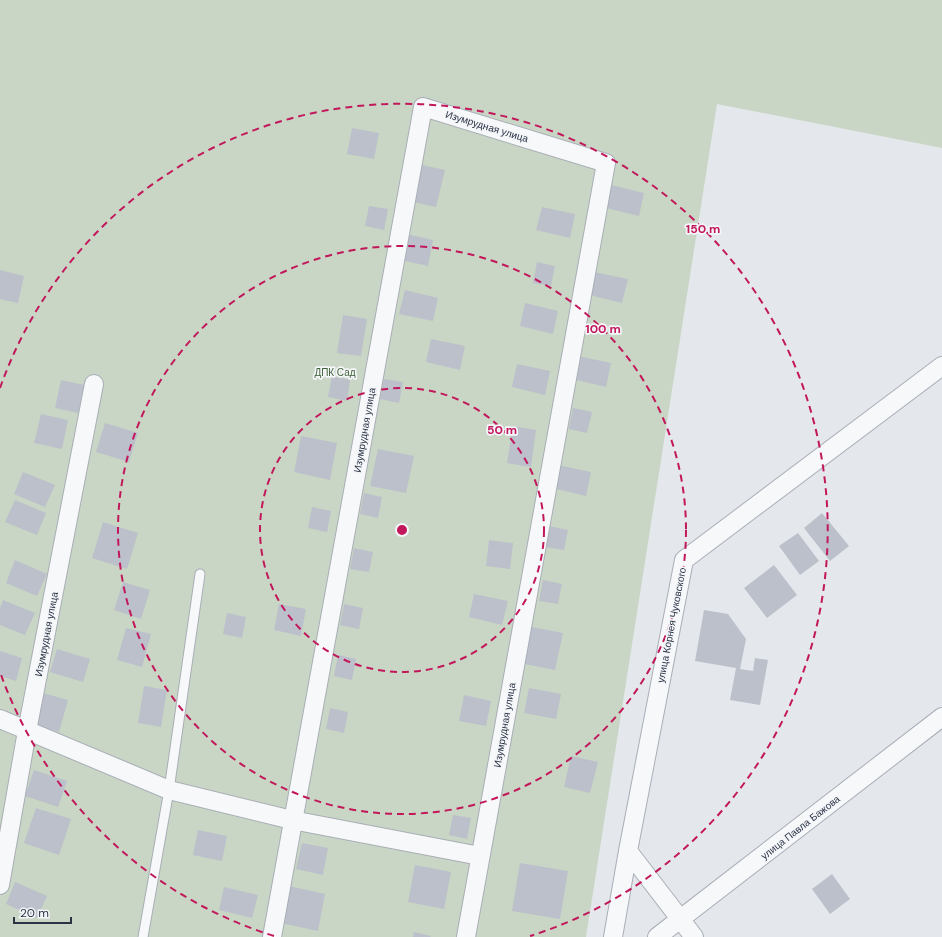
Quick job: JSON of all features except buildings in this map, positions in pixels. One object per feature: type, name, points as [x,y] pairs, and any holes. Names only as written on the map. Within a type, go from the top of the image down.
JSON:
[{"type":"street","name":"Изумрудная улица","points":[[272,937],[292,820],[423,107],[606,162],[466,937]]},
{"type":"street","name":"улица Корнея Чуковского","points":[[613,937],[684,560],[942,366]]},
{"type":"street","name":"Изумрудная улица","points":[[0,885],[27,731],[94,384]]},
{"type":"street","name":"улица Павла Бажова","points":[[657,937],[942,717]]},
{"type":"street","points":[[0,719],[169,790],[292,820],[480,856]]},
{"type":"street","points":[[628,851],[694,937]]},
{"type":"lane","points":[[143,937],[169,790],[200,574]]},
{"type":"green space","name":"ДПК Сад","points":[[0,0],[942,0],[942,148],[717,104],[586,937],[0,937]]}]
